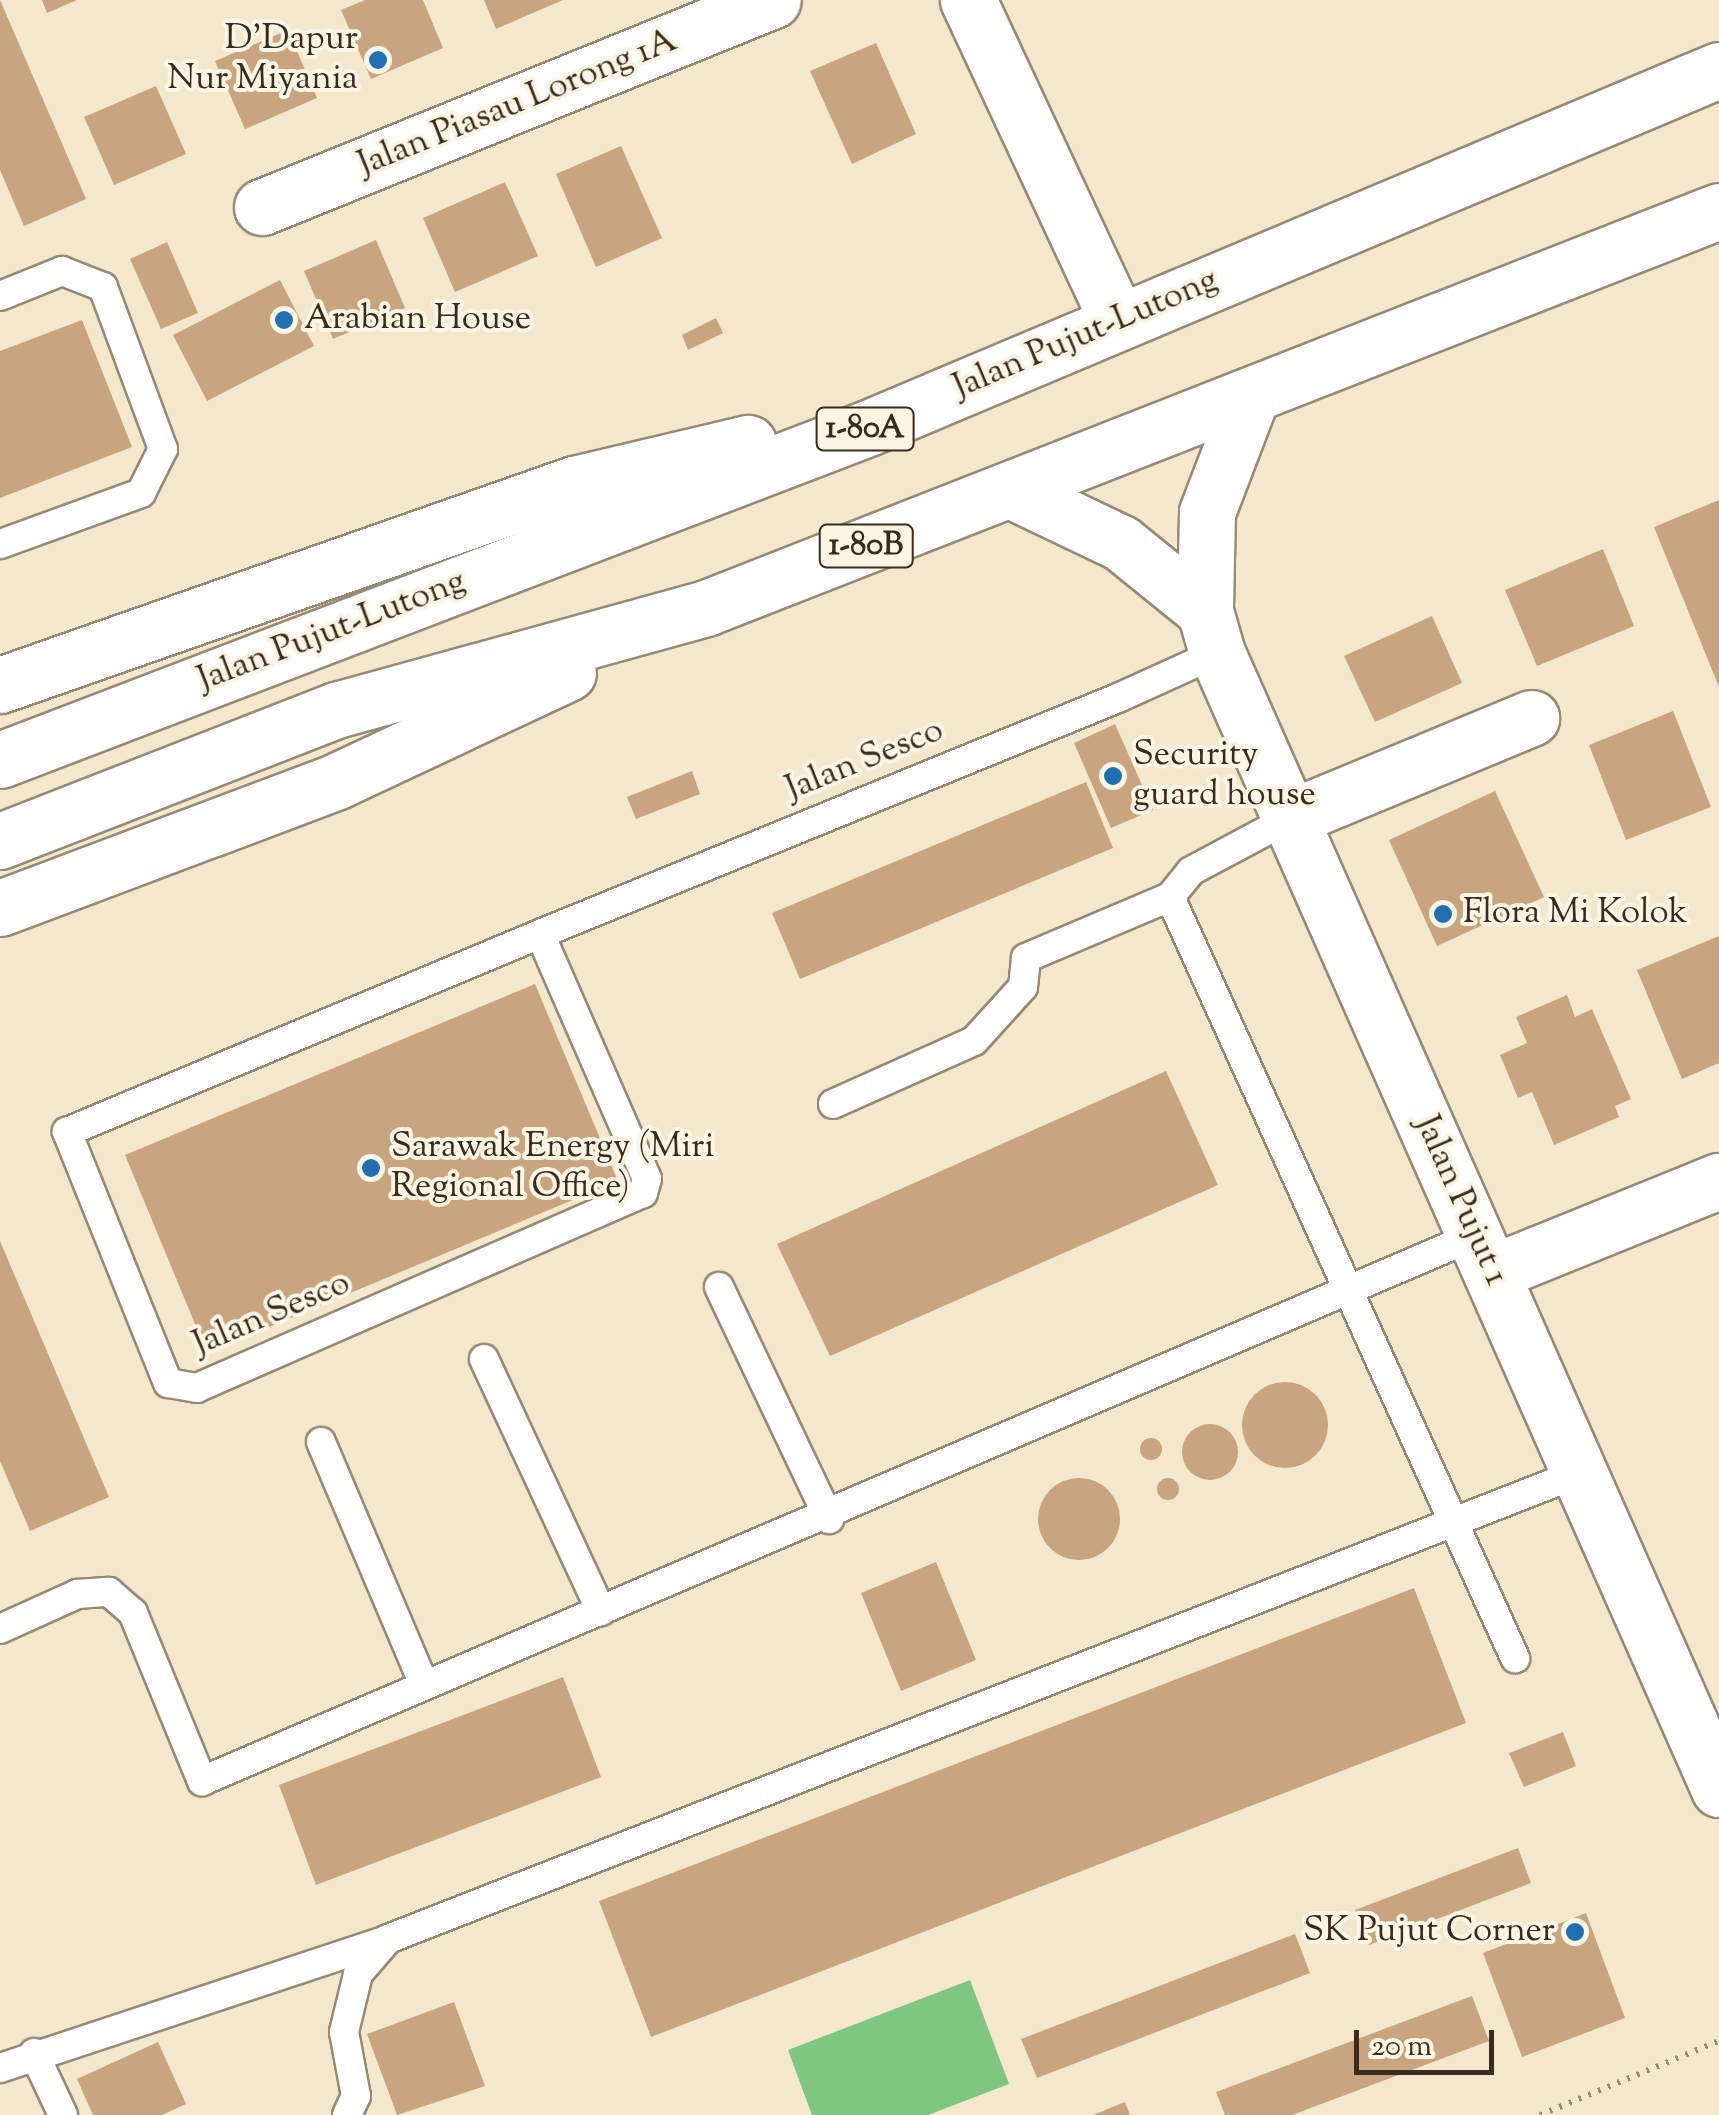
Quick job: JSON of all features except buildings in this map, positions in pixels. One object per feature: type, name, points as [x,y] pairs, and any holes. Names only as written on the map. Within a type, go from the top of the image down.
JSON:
[{"type":"main road","name":"Jalan Piasau Lorong 1A","points":[[262,208],[773,0]]},
{"type":"main road","points":[[968,0],[1118,321]]},
{"type":"main road","name":"Jalan Pujut-Lutong","points":[[0,760],[945,395],[1719,70]]},
{"type":"main road","name":"1-80B","points":[[0,841],[336,710],[706,608],[1719,211]]},
{"type":"main road","points":[[0,685],[574,484],[945,395]]},
{"type":"main road","name":"Jalan Pujut 1","points":[[1211,632],[1207,512],[1251,397]]},
{"type":"main road","name":"Jalan Pujut 1","points":[[1010,490],[1121,543],[1211,632],[1579,1473],[1704,1714],[1719,1789]]},
{"type":"main road","points":[[0,908],[337,781],[706,608]]},
{"type":"main road","points":[[1292,817],[1532,718]]},
{"type":"main road","points":[[1483,1254],[1719,1181]]},
{"type":"lane","points":[[0,296],[62,272],[103,287],[163,449],[142,492],[0,544]]},
{"type":"lane","name":"Jalan Sesco","points":[[540,934],[646,1179],[644,1193],[197,1388],[168,1382],[67,1132],[540,934],[1211,632]]},
{"type":"lane","points":[[832,1104],[974,1042],[1022,987],[1026,958],[1170,897],[1191,872],[1292,817]]},
{"type":"lane","points":[[1170,897],[1348,1293],[1457,1520],[1515,1658]]},
{"type":"lane","points":[[0,1629],[77,1594],[110,1592],[133,1613],[202,1780],[423,1682],[829,1519],[1348,1293],[1483,1254]]},
{"type":"lane","points":[[719,1287],[829,1519]]},
{"type":"lane","points":[[484,1359],[602,1611]]},
{"type":"lane","points":[[321,1442],[423,1682]]},
{"type":"lane","points":[[0,2068],[34,2053],[388,1939],[1579,1473]]},
{"type":"lane","points":[[347,2115],[356,2096],[348,2013],[358,1974],[388,1939]]},
{"type":"lane","points":[[34,2053],[63,2115]]},
{"type":"path","points":[[1540,2115],[1719,2040]]},
{"type":"green space","points":[[970,1980],[1009,2084],[928,2115],[812,2115],[788,2050]]},
{"type":"place","name":"D'Dapur Nur Miyania","points":[[378,60]]},
{"type":"place","name":"Arabian House","points":[[284,320]]},
{"type":"place","name":"Security guard house","points":[[1113,776]]},
{"type":"place","name":"Flora Mi Kolok","points":[[1443,914]]},
{"type":"place","name":"Sarawak Energy (Miri Regional Office)","points":[[371,1168]]},
{"type":"place","name":"SK Pujut Corner","points":[[1575,1932]]}]
